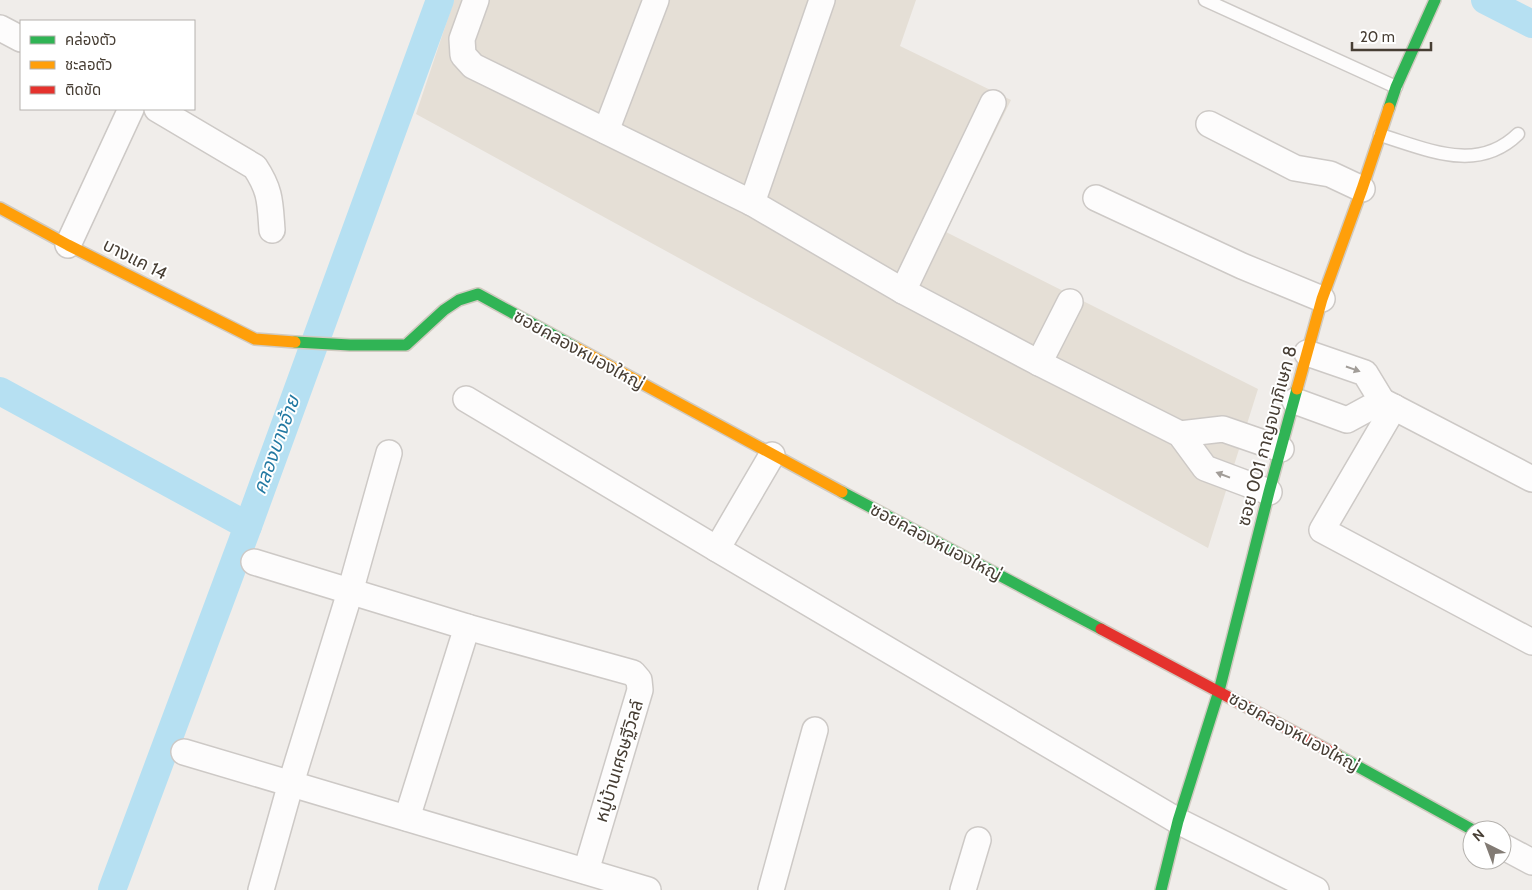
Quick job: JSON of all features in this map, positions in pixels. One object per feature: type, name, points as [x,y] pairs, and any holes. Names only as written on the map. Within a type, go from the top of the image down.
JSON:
[{"type":"street","points":[[476,0],[462,39],[464,55],[473,66],[752,203],[903,291],[1039,363],[1180,434],[1205,468],[1269,492]]},
{"type":"street","points":[[606,131],[656,0]]},
{"type":"street","points":[[752,203],[822,0]]},
{"type":"street","name":"ซอย 001 กาญจนาภิเษก 8","points":[[1161,890],[1178,821],[1219,691],[1269,492],[1322,299],[1362,189],[1396,86],[1435,0]]},
{"type":"street","points":[[0,28],[20,38]]},
{"type":"street","points":[[903,291],[993,103]]},
{"type":"street","points":[[68,245],[131,110]]},
{"type":"street","points":[[159,110],[255,167],[264,180],[270,195],[272,230]]},
{"type":"street","points":[[1209,124],[1295,168],[1330,174],[1362,189]]},
{"type":"street","points":[[1096,198],[1242,266],[1322,299]]},
{"type":"street","name":"บางแค 14","points":[[0,208],[68,245],[255,339],[350,345],[406,345]]},
{"type":"street","name":"ซอยคลองหนองใหญ่","points":[[406,345],[444,310],[459,300],[478,294],[772,456],[1219,691],[1462,824]]},
{"type":"street","points":[[1039,363],[1070,302]]},
{"type":"street","points":[[1307,353],[1364,373],[1388,404],[1532,479]]},
{"type":"street","points":[[466,399],[1178,821],[1316,890]]},
{"type":"street","points":[[1295,401],[1347,420],[1388,404]]},
{"type":"street","points":[[1388,404],[1322,530],[1532,642]]},
{"type":"street","points":[[1180,434],[1223,429],[1281,449]]},
{"type":"street","points":[[261,890],[291,783],[350,592],[389,453]]},
{"type":"street","points":[[717,549],[772,456]]},
{"type":"street","name":"หมู่บ้านเศรษฐีวิลล์","points":[[254,562],[467,627],[633,673],[639,680],[640,690],[597,879]]},
{"type":"street","points":[[407,818],[467,627]]},
{"type":"street","points":[[770,890],[815,730]]},
{"type":"street","points":[[184,752],[407,818],[597,879],[648,890]]},
{"type":"street","points":[[963,890],[978,840]]},
{"type":"street","points":[[1512,851],[1532,862]]},
{"type":"lane","points":[[1205,0],[1396,86]]},
{"type":"lane","points":[[1380,135],[1441,154],[1461,156],[1483,155],[1507,145],[1518,134]]},
{"type":"shaded area","points":[[454,0],[916,0],[900,46],[1011,100],[946,232],[1258,389],[1208,548],[416,114]]},
{"type":"waterway","name":"คลองบางอ้าย","points":[[112,890],[248,526],[440,0]]},
{"type":"waterway","points":[[1485,0],[1532,24]]},
{"type":"waterway","points":[[0,391],[248,526]]},
{"type":"traffic: fast","points":[[1389,108],[1396,87],[1435,0]]},
{"type":"traffic: fast","points":[[295,342],[350,345],[406,345],[444,310],[459,300],[478,294],[575,347]]},
{"type":"traffic: fast","points":[[1161,890],[1178,821],[1219,691],[1297,389]]},
{"type":"traffic: fast","points":[[842,492],[1101,629]]},
{"type":"traffic: fast","points":[[1337,755],[1462,824]]},
{"type":"traffic: slow","points":[[1297,389],[1322,299],[1389,108]]},
{"type":"traffic: slow","points":[[0,208],[68,245],[255,339],[295,342]]},
{"type":"traffic: slow","points":[[575,347],[842,492]]},
{"type":"traffic: jam","points":[[1101,629],[1337,755]]}]
